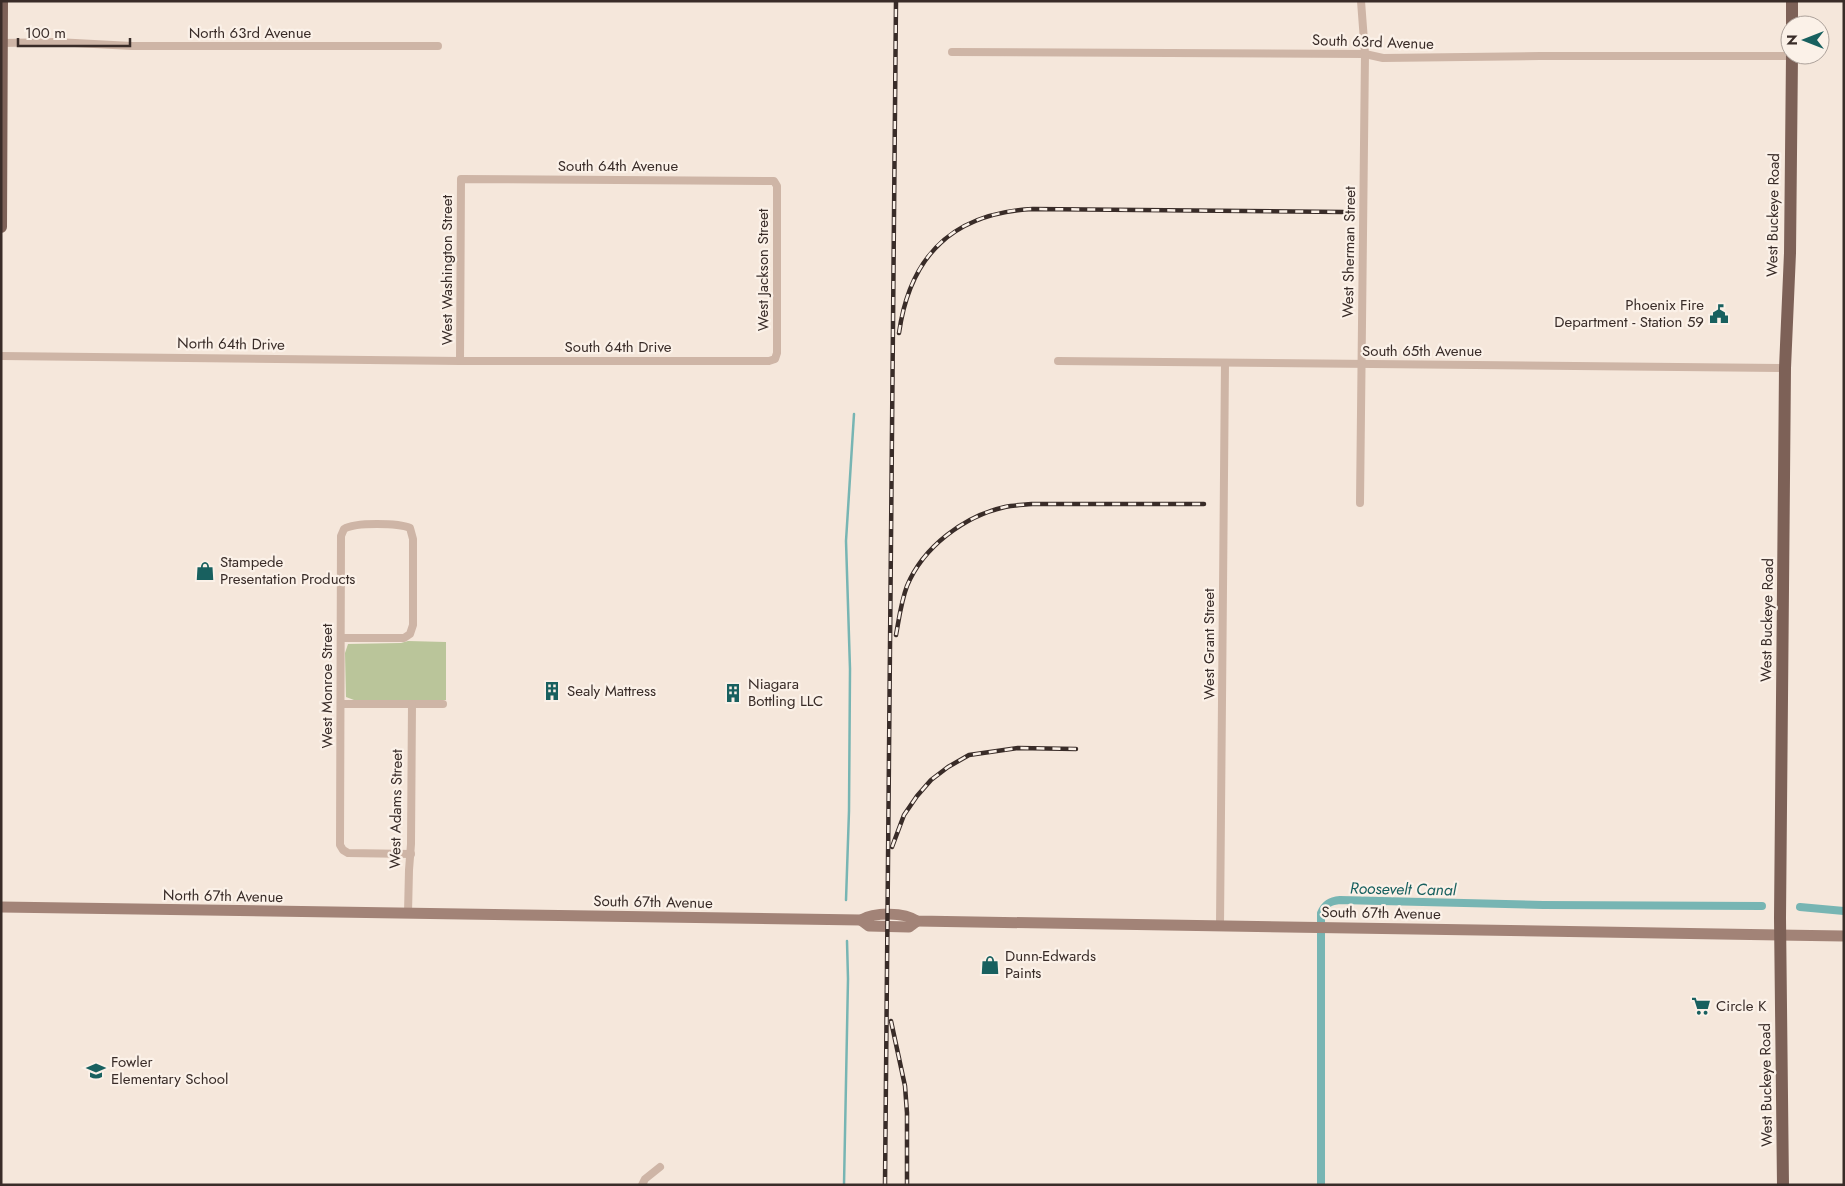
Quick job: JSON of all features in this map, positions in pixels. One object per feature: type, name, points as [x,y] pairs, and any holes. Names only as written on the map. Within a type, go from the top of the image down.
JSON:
[{"type":"main road","points":[[1,227],[2,1]]},
{"type":"main road","points":[[1792,1],[1792,15]]},
{"type":"main road","name":"West Buckeye Road","points":[[1783,1185],[1780,936],[1785,368],[1790,253],[1792,65]]},
{"type":"main road","name":"North 67th Avenue","points":[[1,907],[444,914]]},
{"type":"main road","name":"South 67th Avenue","points":[[444,914],[861,920],[869,926],[909,927],[917,921],[1844,936]]},
{"type":"street","name":"West Sherman Street","points":[[1360,504],[1366,54],[1361,1]]},
{"type":"street","name":"North 63rd Avenue","points":[[2,43],[56,42],[132,46],[438,46]]},
{"type":"street","name":"South 63rd Avenue","points":[[952,52],[1366,54],[1383,58],[1780,56]]},
{"type":"street","name":"South 64th Avenue","points":[[460,179],[774,181]]},
{"type":"street","name":"West Washington Street","points":[[460,179],[460,361]]},
{"type":"street","name":"West Jackson Street","points":[[774,181],[777,186],[777,354],[775,359]]},
{"type":"street","name":"North 64th Drive","points":[[1,356],[460,361]]},
{"type":"street","name":"South 64th Drive","points":[[460,361],[769,361],[775,359]]},
{"type":"street","name":"South 65th Avenue","points":[[1058,361],[1785,368]]},
{"type":"street","name":"West Grant Street","points":[[1220,925],[1225,363]]},
{"type":"street","name":"West Monroe Street","points":[[341,638],[404,638],[410,634],[412,625],[413,540],[410,528],[399,525],[354,526],[344,529],[341,536],[340,845],[348,853],[411,854]]},
{"type":"street","points":[[341,704],[443,704]]},
{"type":"street","name":"West Adams Street","points":[[408,914],[411,854],[412,704]]},
{"type":"street","points":[[642,1185],[645,1179],[660,1167]]},
{"type":"green space","points":[[408,641],[446,642],[446,700],[354,700],[346,697],[345,653],[348,644],[401,643]]},
{"type":"waterway","points":[[846,900],[850,669],[846,541],[854,414]]},
{"type":"waterway","name":"Roosevelt Canal","points":[[1321,1185],[1321,913],[1328,904],[1340,900],[1543,905],[1762,906]]},
{"type":"waterway","name":"Roosevelt Canal","points":[[1800,907],[1844,911]]},
{"type":"waterway","points":[[844,1185],[847,941]]},
{"type":"railway","points":[[885,1185],[896,1]]},
{"type":"railway","points":[[899,333],[913,281],[925,261],[940,243],[958,229],[980,219],[1005,212],[1033,209],[1343,212]]},
{"type":"railway","points":[[896,635],[900,610],[907,586],[923,558],[947,535],[960,526],[990,511],[1015,505],[1032,504],[1204,504]]},
{"type":"railway","points":[[892,847],[904,815],[917,796],[931,780],[948,767],[969,755],[1018,748],[1076,749]]},
{"type":"railway","points":[[891,1021],[905,1086],[907,1185]]},
{"type":"place","name":"Phoenix Fire Department - Station 59","points":[[1719,314]]},
{"type":"place","name":"Stampede Presentation Products","points":[[205,571]]},
{"type":"place","name":"Sealy Mattress","points":[[552,691]]},
{"type":"place","name":"Niagara Bottling LLC","points":[[733,693]]},
{"type":"place","name":"Dunn-Edwards Paints","points":[[990,965]]},
{"type":"place","name":"Circle K","points":[[1701,1006]]},
{"type":"place","name":"Fowler Elementary School","points":[[96,1071]]}]
